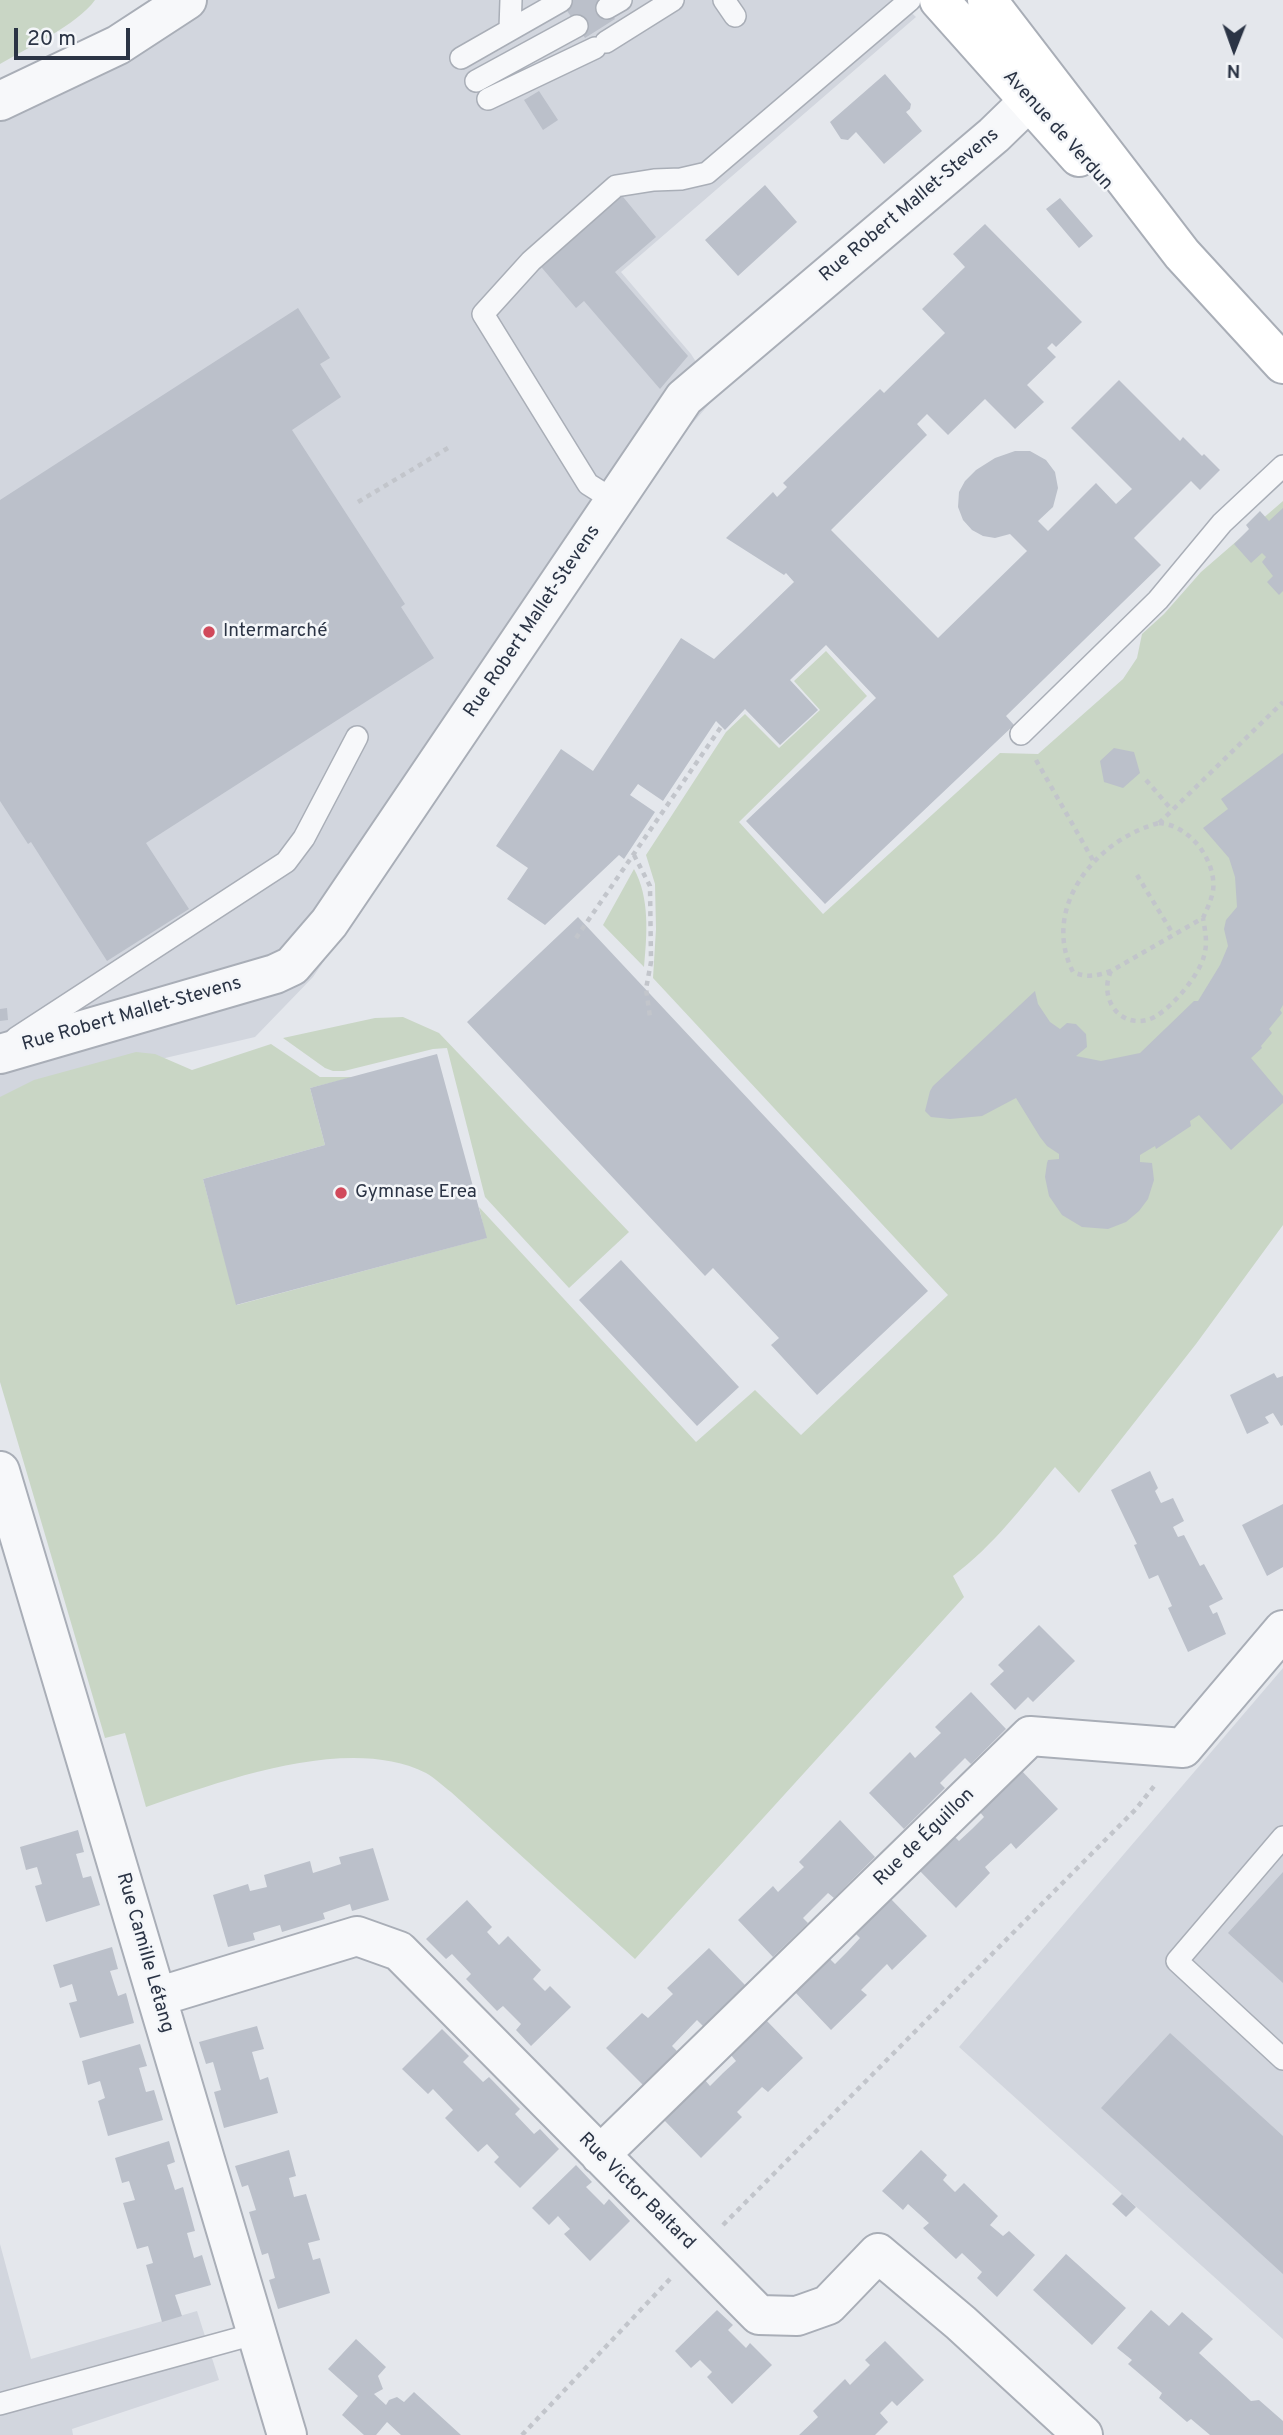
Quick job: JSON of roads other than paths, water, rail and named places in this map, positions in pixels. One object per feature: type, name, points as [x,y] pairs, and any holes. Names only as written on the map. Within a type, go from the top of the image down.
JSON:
[{"type":"main road","name":"Avenue de Verdun","points":[[939,0],[1122,204],[1182,254]]},
{"type":"main road","name":"Avenue de Verdun","points":[[987,0],[1182,254],[1283,364]]},
{"type":"street","points":[[0,101],[118,44],[187,0]]},
{"type":"street","name":"Rue Robert Mallet-Stevens","points":[[0,1051],[275,974],[292,966],[329,923],[684,398],[994,135],[1029,101]]},
{"type":"street","name":"Rue Camille Létang","points":[[0,1471],[288,2435]]},
{"type":"street","name":"Rue de Éguillon","points":[[600,2155],[1030,1736],[1183,1748],[1283,1630]]},
{"type":"street","name":"Rue Victor Baltard","points":[[157,1997],[357,1936],[399,1951],[759,2315],[797,2315],[828,2305],[878,2253],[961,2323],[1083,2435]]},
{"type":"lane","points":[[510,29],[511,0]]},
{"type":"lane","points":[[488,99],[601,45],[673,0]]},
{"type":"lane","points":[[615,501],[588,484],[483,314],[531,261],[616,186],[681,179],[707,173],[911,0]]},
{"type":"lane","points":[[461,58],[561,1]]},
{"type":"lane","points":[[476,81],[577,26]]},
{"type":"lane","points":[[1021,734],[1158,600],[1222,523],[1283,466]]},
{"type":"lane","points":[[0,1051],[286,862],[304,838],[357,737]]},
{"type":"lane","points":[[1283,1837],[1177,1961],[1283,2060]]},
{"type":"lane","points":[[0,2404],[258,2333]]},
{"type":"place","name":"Intermarché","points":[[209,632]]},
{"type":"place","name":"Gymnase Erea","points":[[341,1193]]}]
